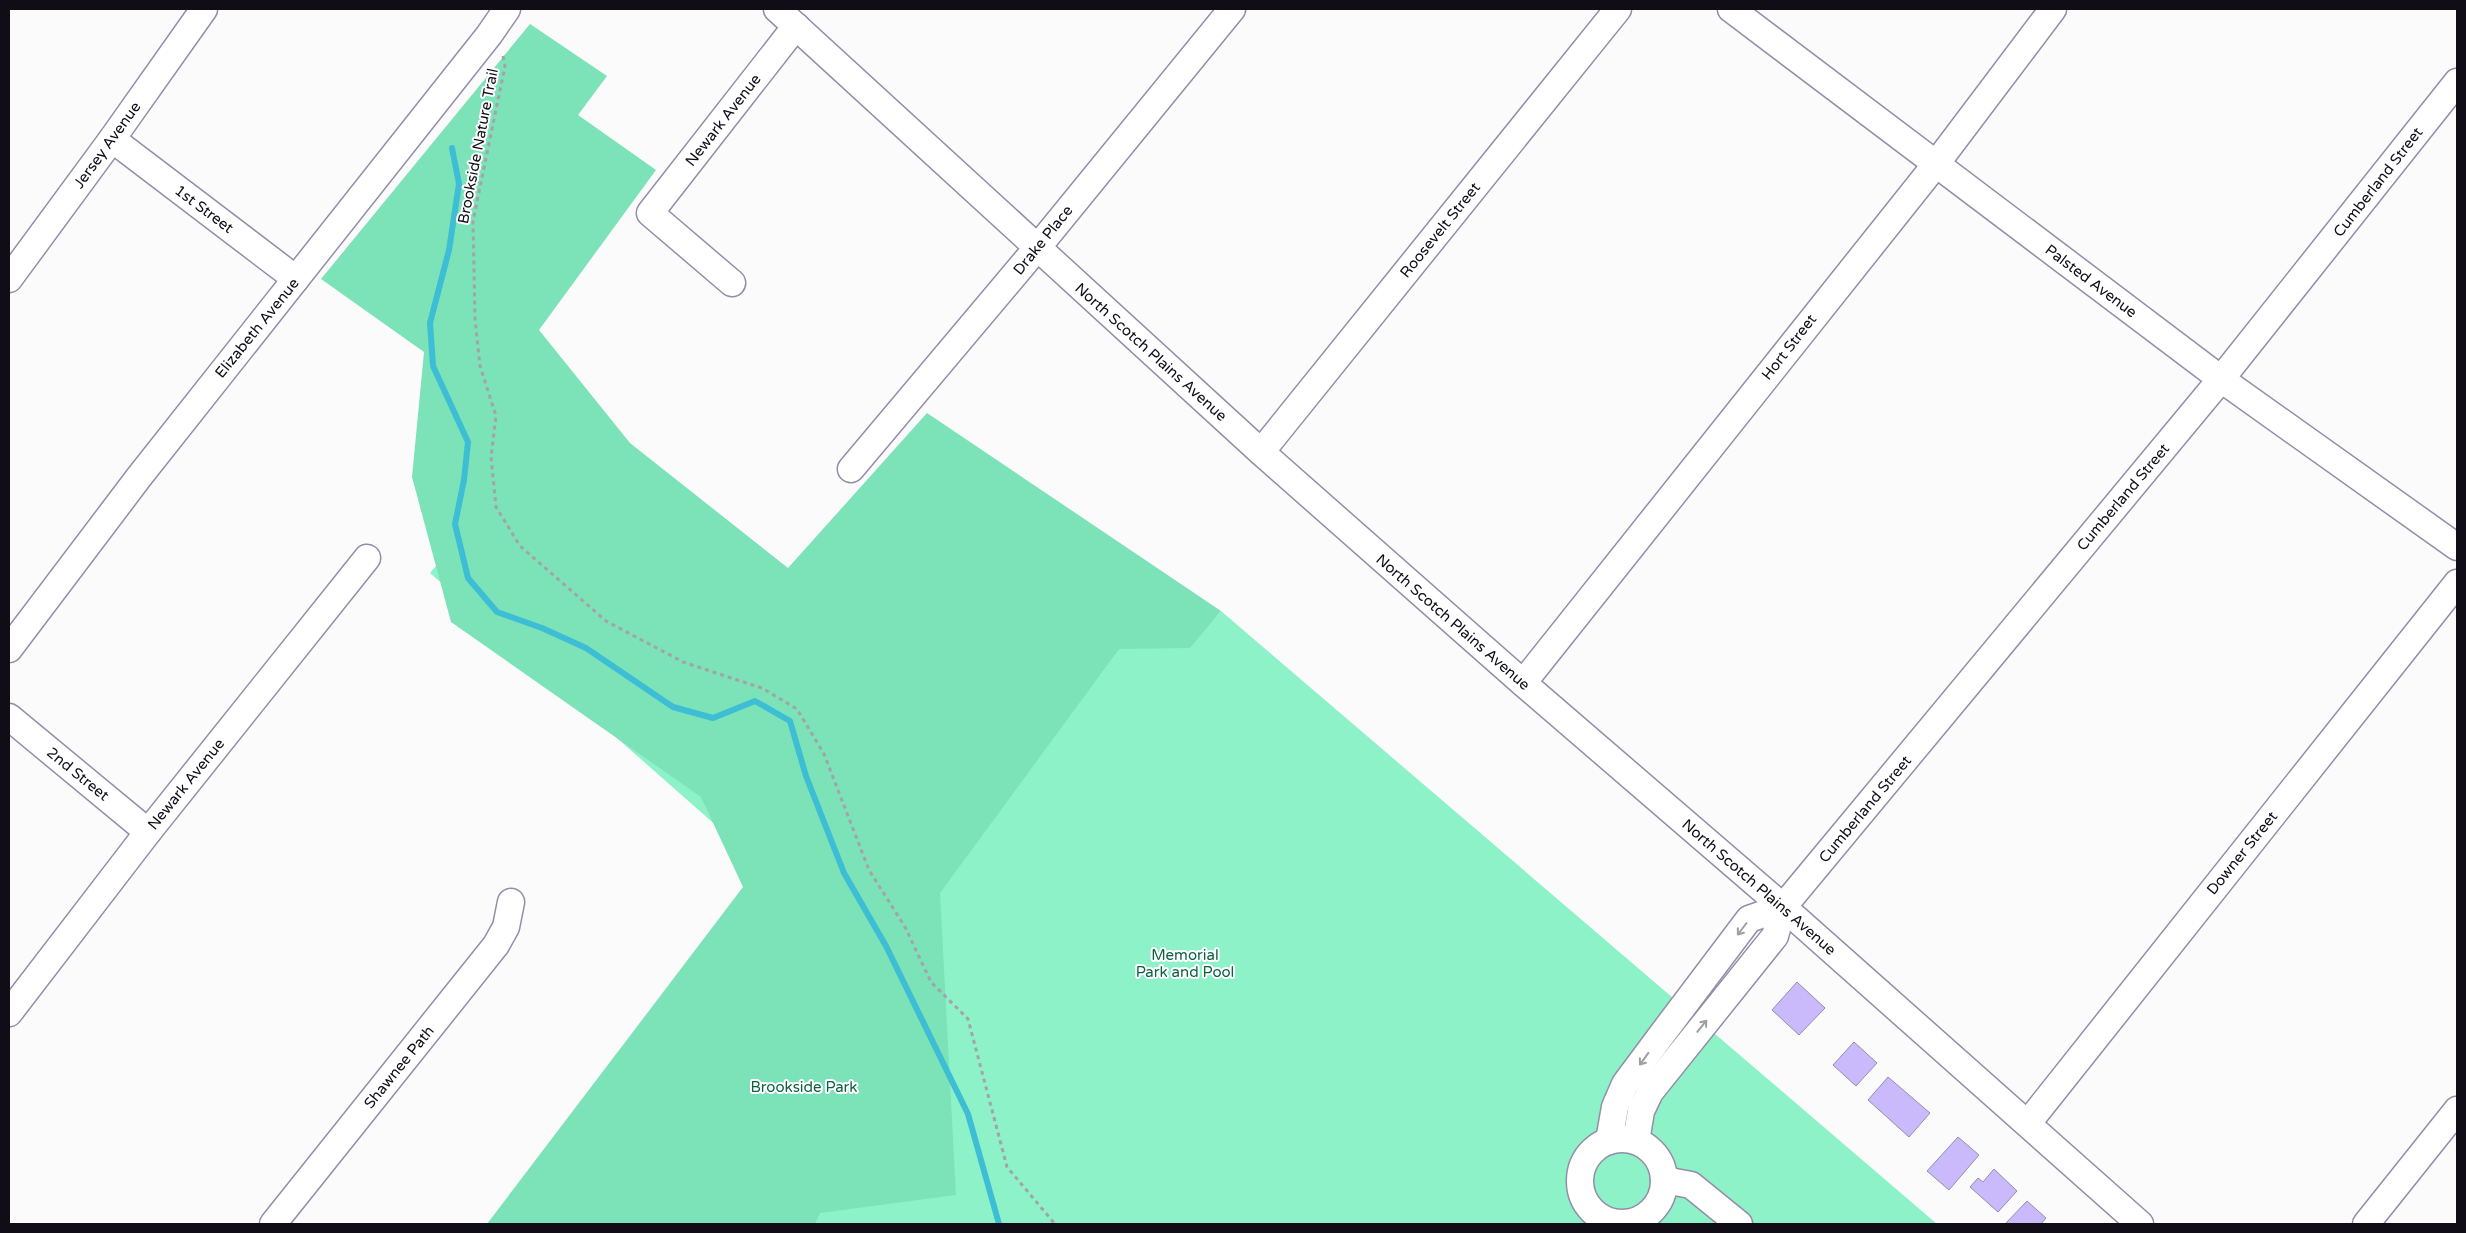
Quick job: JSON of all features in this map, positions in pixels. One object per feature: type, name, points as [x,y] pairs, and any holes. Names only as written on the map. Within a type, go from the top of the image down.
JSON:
[{"type":"street","name":"Jersey Avenue","points":[[9,279],[112,139],[204,9]]},
{"type":"street","name":"Elizabeth Avenue","points":[[9,649],[139,476],[489,35],[507,9]]},
{"type":"street","name":"North Scotch Plains Avenue","points":[[777,9],[1261,452],[1522,683],[1784,907],[2140,1224]]},
{"type":"street","name":"Drake Place","points":[[851,469],[1037,248],[1232,9]]},
{"type":"street","name":"Roosevelt Street","points":[[1261,452],[1618,9]]},
{"type":"street","name":"Palsted Avenue","points":[[1730,9],[2221,379],[2457,547]]},
{"type":"street","name":"Hort Street","points":[[1522,683],[1936,164],[2053,9]]},
{"type":"street","name":"Newark Avenue","points":[[732,283],[650,213],[796,26]]},
{"type":"street","name":"Cumberland Street","points":[[1636,1141],[1641,1111],[1650,1092],[1775,936],[1784,907],[2221,379],[2457,82]]},
{"type":"street","name":"1st Street","points":[[112,139],[296,279]]},
{"type":"street","name":"Newark Avenue","points":[[9,1013],[148,832],[367,558]]},
{"type":"street","name":"Downer Street","points":[[2028,1123],[2457,583]]},
{"type":"street","name":"2nd Street","points":[[9,717],[148,832]]},
{"type":"street","name":"Shawnee Path","points":[[273,1224],[496,945],[506,927],[511,902]]},
{"type":"street","points":[[1609,1141],[1615,1107],[1625,1084],[1663,1033],[1749,919],[1784,907]]},
{"type":"street","points":[[2366,1224],[2457,1110]]},
{"type":"street","points":[[1622,1139],[1636,1141],[1647,1147],[1656,1157],[1662,1168],[1664,1180],[1662,1194],[1656,1206],[1634,1222],[1621,1224],[1608,1221],[1596,1215],[1584,1199],[1579,1179],[1582,1166],[1588,1155],[1597,1147],[1609,1141],[1622,1139]]},
{"type":"street","points":[[1664,1180],[1691,1185],[1739,1224]]},
{"type":"path","name":"Brookside Nature Trail","points":[[489,35],[501,48],[505,66],[473,220],[475,319],[480,366],[496,416],[491,457],[496,507],[520,546],[606,621],[683,662],[762,688],[797,710],[824,754],[869,870],[905,927],[930,982],[968,1019],[1007,1167],[1055,1224]]},
{"type":"green space","name":"Brookside Park","points":[[530,24],[607,76],[578,115],[656,170],[539,330],[630,443],[788,568],[927,413],[1221,611],[1190,648],[1119,649],[940,893],[956,1195],[820,1213],[815,1224],[487,1224],[743,887],[701,797],[451,622],[412,477],[424,352],[321,279]]},
{"type":"green space","name":"Memorial Park and Pool","points":[[566,413],[781,583],[1195,641],[1221,611],[1937,1224],[520,1224],[788,889],[430,573]]},
{"type":"building","points":[[1797,982],[1825,1008],[1799,1035],[1772,1010]]},
{"type":"building","points":[[1854,1042],[1877,1063],[1856,1086],[1833,1065]]},
{"type":"building","points":[[1888,1077],[1930,1113],[1909,1137],[1868,1100]]},
{"type":"building","points":[[1958,1137],[1979,1155],[1949,1190],[1927,1171]]},
{"type":"building","points":[[1994,1169],[2017,1191],[1998,1212],[1970,1187],[1978,1178],[1983,1182]]},
{"type":"building","points":[[2027,1201],[2046,1218],[2041,1224],[2005,1224]]},
{"type":"waterway","points":[[452,148],[459,184],[449,250],[430,323],[433,366],[468,442],[464,480],[455,524],[468,578],[497,612],[542,628],[586,648],[673,707],[713,718],[755,701],[790,721],[806,776],[844,873],[886,946],[968,1114],[999,1224]]}]
